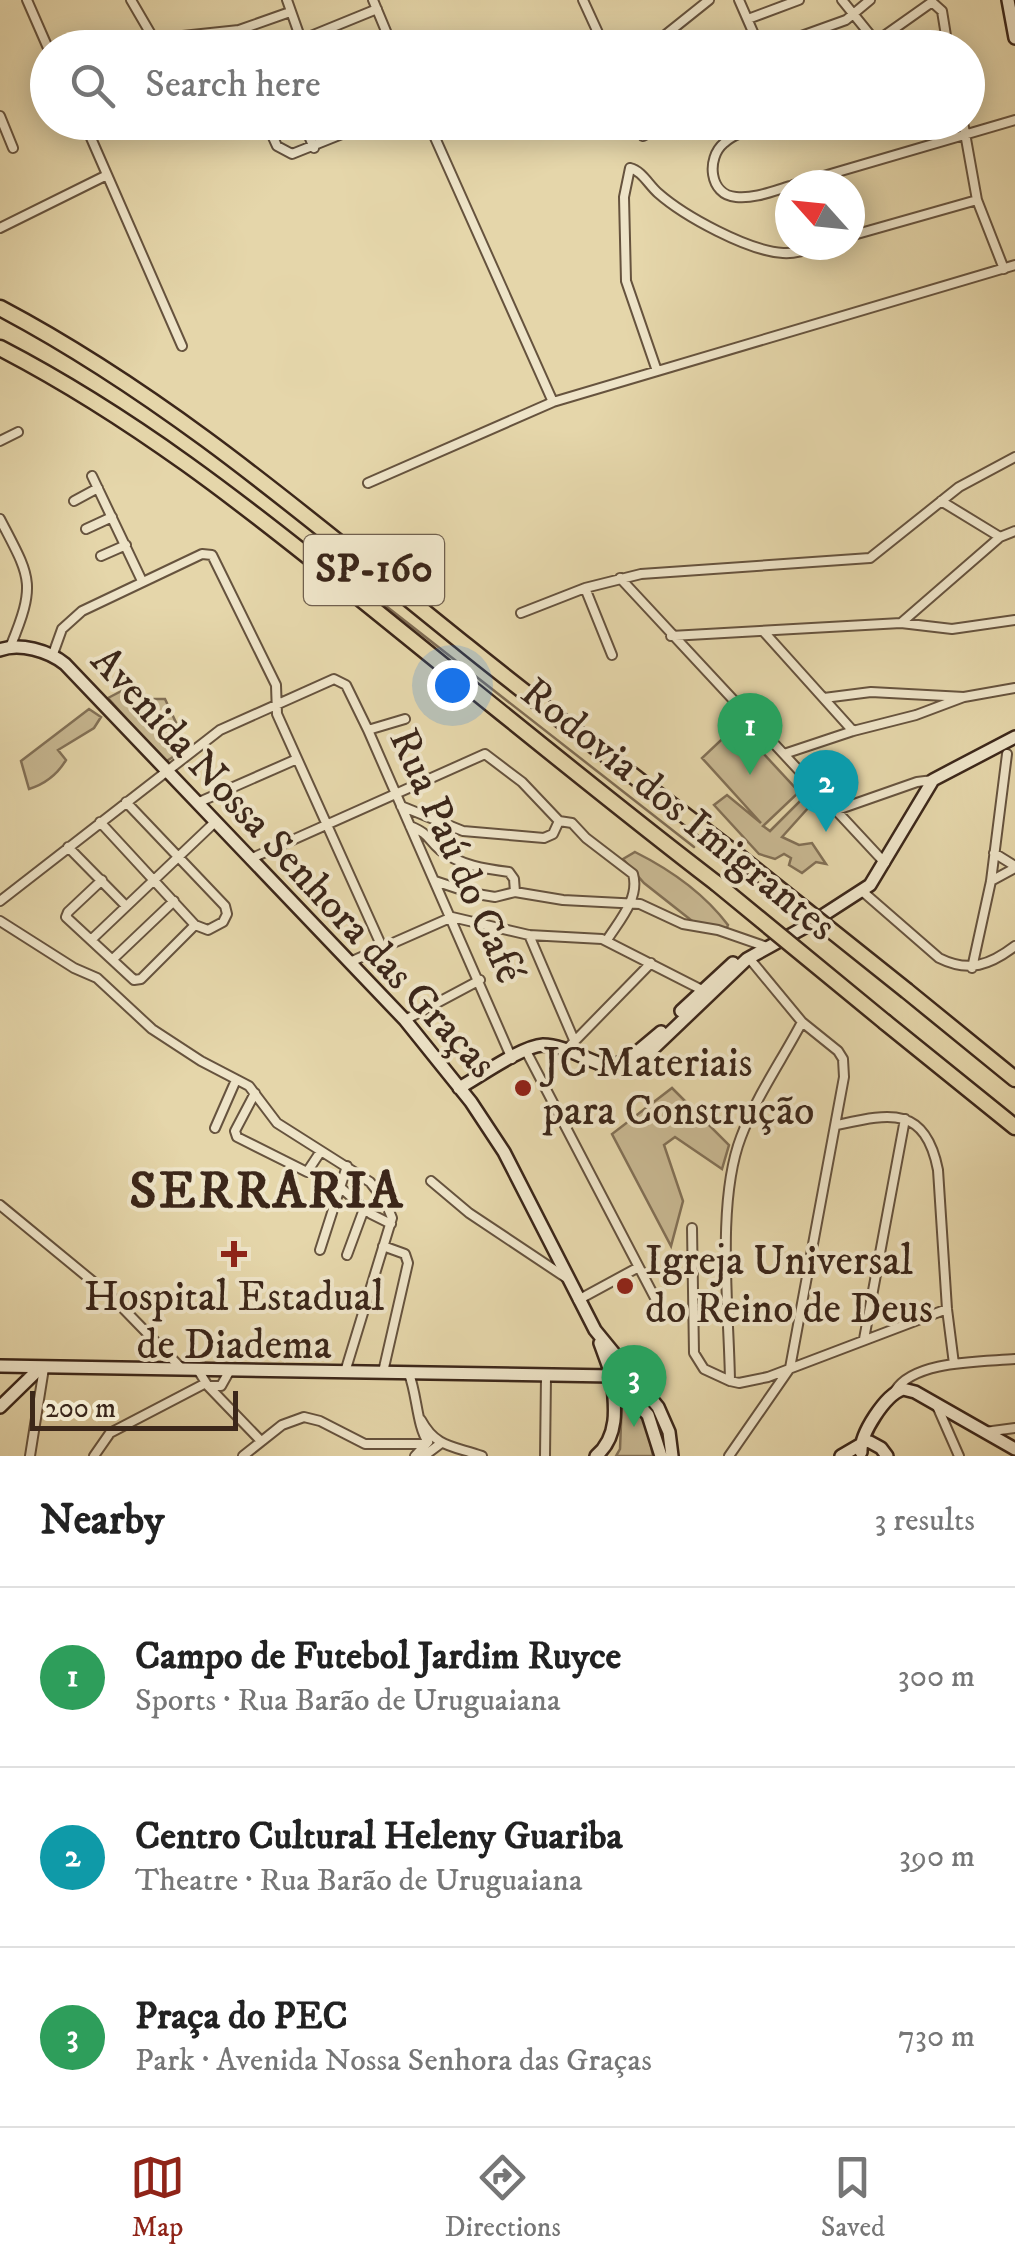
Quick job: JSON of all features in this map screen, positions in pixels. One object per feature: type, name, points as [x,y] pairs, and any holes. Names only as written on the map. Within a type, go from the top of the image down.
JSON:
[{"type":"highway","name":"Rodovia dos Imigrantes","points":[[0,308],[130,384],[286,498],[469,648],[733,852],[1015,1079]]},
{"type":"highway","name":"Rodovia dos Imigrantes","points":[[0,348],[133,424],[259,517],[1015,1126]]},
{"type":"main road","points":[[1008,0],[1015,38]]},
{"type":"main road","points":[[6,648],[53,654]]},
{"type":"main road","name":"Avenida Nossa Senhora das Graças","points":[[53,654],[350,962],[471,1102],[504,1152],[595,1330],[648,1394],[665,1423],[672,1456]]},
{"type":"main road","points":[[459,1088],[542,1045],[570,1044],[622,1070],[634,1067],[706,992],[748,958],[862,891],[885,863],[933,780],[1015,737]]},
{"type":"main road","points":[[471,1102],[488,1072]]},
{"type":"main road","name":"Avenida Nossa Senhora das Graças","points":[[595,1330],[612,1376],[648,1415],[661,1456]]},
{"type":"main road","points":[[0,1366],[612,1376],[627,1380],[648,1394]]},
{"type":"main road","points":[[0,1407],[42,1368]]},
{"type":"main road","points":[[596,1456],[607,1445],[614,1422],[612,1376]]},
{"type":"main road","points":[[860,1451],[886,1398],[895,1392],[912,1390],[1015,1449]]},
{"type":"main road","points":[[860,1451],[881,1448],[887,1456]]},
{"type":"street","points":[[27,0],[40,30]]},
{"type":"street","points":[[131,0],[148,30]]},
{"type":"street","points":[[287,0],[297,30]]},
{"type":"street","points":[[583,0],[597,30]]},
{"type":"street","points":[[671,30],[708,0]]},
{"type":"street","points":[[739,0],[753,30]]},
{"type":"street","points":[[748,19],[799,0]]},
{"type":"street","points":[[842,0],[866,30]]},
{"type":"street","points":[[815,30],[854,15],[870,0]]},
{"type":"street","points":[[892,30],[928,3],[940,6],[945,30]]},
{"type":"street","points":[[328,30],[375,4],[386,30]]},
{"type":"street","points":[[239,30],[290,12]]},
{"type":"street","points":[[0,116],[13,148]]},
{"type":"street","points":[[985,128],[1015,120]]},
{"type":"street","points":[[92,140],[182,346]]},
{"type":"street","points":[[276,140],[282,151],[292,154],[333,140]]},
{"type":"street","points":[[311,140],[314,148]]},
{"type":"street","points":[[436,140],[553,402]]},
{"type":"street","points":[[729,140],[715,152],[712,174],[718,188],[731,197],[775,190]]},
{"type":"street","points":[[845,170],[945,140]]},
{"type":"street","points":[[966,140],[976,200],[1004,268]]},
{"type":"street","points":[[657,372],[628,293],[625,234],[627,173],[632,167],[675,205],[753,246],[775,251]]},
{"type":"street","points":[[4,226],[107,175]]},
{"type":"street","points":[[865,232],[976,200]]},
{"type":"street","points":[[368,483],[553,402],[1015,265]]},
{"type":"street","points":[[0,440],[18,432]]},
{"type":"street","points":[[521,613],[584,588],[664,571],[864,560],[883,550],[941,500],[1015,457]]},
{"type":"street","points":[[92,476],[142,581]]},
{"type":"street","points":[[74,501],[98,488]]},
{"type":"street","points":[[941,500],[1000,537]]},
{"type":"street","points":[[86,529],[112,517]]},
{"type":"street","points":[[0,519],[29,581],[26,608],[6,648]]},
{"type":"street","points":[[901,623],[1000,537],[1015,531]]},
{"type":"street","points":[[101,556],[126,545]]},
{"type":"street","points":[[53,654],[62,628],[70,619],[142,581],[202,554],[212,555],[276,686],[277,714],[382,946]]},
{"type":"street","points":[[620,578],[885,863]]},
{"type":"street","points":[[584,588],[612,655]]},
{"type":"street","points":[[671,636],[901,623],[952,629],[1015,620]]},
{"type":"street","points":[[764,632],[853,731]]},
{"type":"street","name":"Rua Paú do Café","points":[[276,703],[328,679],[341,682],[368,730],[512,1058]]},
{"type":"street","points":[[824,698],[871,692],[964,696],[1015,688]]},
{"type":"street","points":[[784,754],[916,715],[964,696]]},
{"type":"street","points":[[0,901],[220,730],[276,703]]},
{"type":"street","points":[[368,730],[404,719]]},
{"type":"street","points":[[250,859],[482,754],[489,755],[522,782],[558,821],[572,823],[630,871],[636,882],[630,905],[606,940]]},
{"type":"street","points":[[972,968],[991,880],[1007,754]]},
{"type":"street","points":[[196,803],[297,759]]},
{"type":"street","points":[[836,810],[933,780]]},
{"type":"street","points":[[100,822],[195,925],[212,930],[223,922],[227,910],[126,802]]},
{"type":"street","points":[[400,806],[470,832],[544,838],[553,834],[558,821]]},
{"type":"street","points":[[92,939],[214,822]]},
{"type":"street","points":[[410,826],[425,832],[438,848],[467,863],[509,872],[515,892]]},
{"type":"street","points":[[68,848],[126,906]]},
{"type":"street","points":[[991,880],[1015,867],[994,853]]},
{"type":"street","points":[[102,880],[66,914],[72,926],[92,939],[134,980],[195,925]]},
{"type":"street","points":[[435,880],[495,897],[515,892],[644,905],[683,924],[718,930],[767,947]]},
{"type":"street","points":[[862,891],[952,964],[972,968],[1015,946]]},
{"type":"street","points":[[113,960],[174,901]]},
{"type":"street","points":[[350,962],[452,917],[529,935],[606,940],[706,992]]},
{"type":"street","points":[[0,921],[74,968],[97,978],[147,1025],[255,1093],[277,1124],[376,1188],[391,1212],[390,1224],[346,1372]]},
{"type":"street","points":[[529,935],[570,1044],[652,963]]},
{"type":"street","points":[[730,1456],[790,1368],[844,1077],[843,1059],[802,1022],[748,958]]},
{"type":"street","points":[[404,1020],[480,980]]},
{"type":"street","points":[[730,1381],[728,1231],[733,1165],[749,1120],[802,1022]]},
{"type":"street","points":[[526,1051],[656,1298]]},
{"type":"street","points":[[215,1128],[236,1080]]},
{"type":"street","points":[[255,1093],[235,1130],[237,1137],[303,1171],[310,1170],[321,1152]]},
{"type":"street","points":[[837,1124],[884,1115],[905,1119],[923,1134],[936,1156],[954,1364]]},
{"type":"street","points":[[864,1339],[905,1119]]},
{"type":"street","points":[[320,1250],[347,1166]]},
{"type":"street","points":[[431,1181],[469,1213],[567,1278]]},
{"type":"street","points":[[340,1187],[364,1209],[390,1224]]},
{"type":"street","points":[[0,1205],[113,1298],[183,1369]]},
{"type":"street","points":[[348,1255],[364,1209]]},
{"type":"street","points":[[692,1228],[694,1352],[704,1369],[730,1381],[746,1382],[790,1368],[947,1309]]},
{"type":"street","points":[[382,1372],[408,1263],[405,1254],[384,1246]]},
{"type":"street","points":[[578,1300],[638,1268]]},
{"type":"street","points":[[895,1392],[912,1376],[954,1364],[1015,1359]]},
{"type":"street","points":[[30,1456],[42,1368]]},
{"type":"street","points":[[198,1370],[206,1385],[261,1441]]},
{"type":"street","points":[[224,1402],[222,1386],[230,1370]]},
{"type":"street","points":[[409,1374],[418,1396],[422,1433],[431,1448]]},
{"type":"street","points":[[418,1396],[429,1375]]},
{"type":"street","points":[[545,1456],[546,1376]]},
{"type":"street","points":[[94,1456],[110,1433],[206,1385],[222,1386]]},
{"type":"street","points":[[936,1406],[959,1456]]},
{"type":"street","points":[[243,1456],[288,1422],[304,1417],[365,1444],[452,1446],[482,1456]]},
{"type":"street","points":[[984,1432],[1015,1428]]},
{"type":"street","points":[[415,1456],[431,1448]]},
{"type":"shaded area","points":[[133,685],[150,699],[165,699],[186,744],[165,762],[108,698]]},
{"type":"shaded area","points":[[89,709],[101,717],[94,728],[58,750],[66,760],[50,778],[29,789],[21,761]]},
{"type":"shaded area","points":[[737,725],[799,792],[763,826],[770,831],[810,791],[817,798],[782,837],[799,845],[812,843],[826,864],[816,862],[802,873],[789,865],[791,858],[784,854],[775,859],[759,854],[714,805],[727,795],[761,823],[702,758]]},
{"type":"shaded area","points":[[635,852],[697,892],[728,925],[726,930],[696,924],[644,883],[623,859]]},
{"type":"shaded area","points":[[672,1088],[729,1145],[722,1169],[675,1137],[664,1145],[683,1201],[671,1246],[612,1134]]},
{"type":"shaded area","points":[[628,1398],[646,1422],[653,1456],[616,1456],[620,1449],[622,1399]]},
{"type":"waterway","points":[[308,545],[694,847]]},
{"type":"place","name":"Campo de Futebol Jardim Ruyce","points":[[750,775]]},
{"type":"place","name":"Centro Cultural Heleny Guariba","points":[[826,832]]},
{"type":"place","name":"JC Materiais para Construção","points":[[523,1088]]},
{"type":"place","name":"Hospital Estadual de Diadema","points":[[234,1254]]},
{"type":"place","name":"Igreja Universal do Reino de Deus","points":[[625,1286]]},
{"type":"place","name":"Praça do PEC","points":[[634,1427]]},
{"type":"district","name":"SERRARIA","points":[[267,1192]]}]
